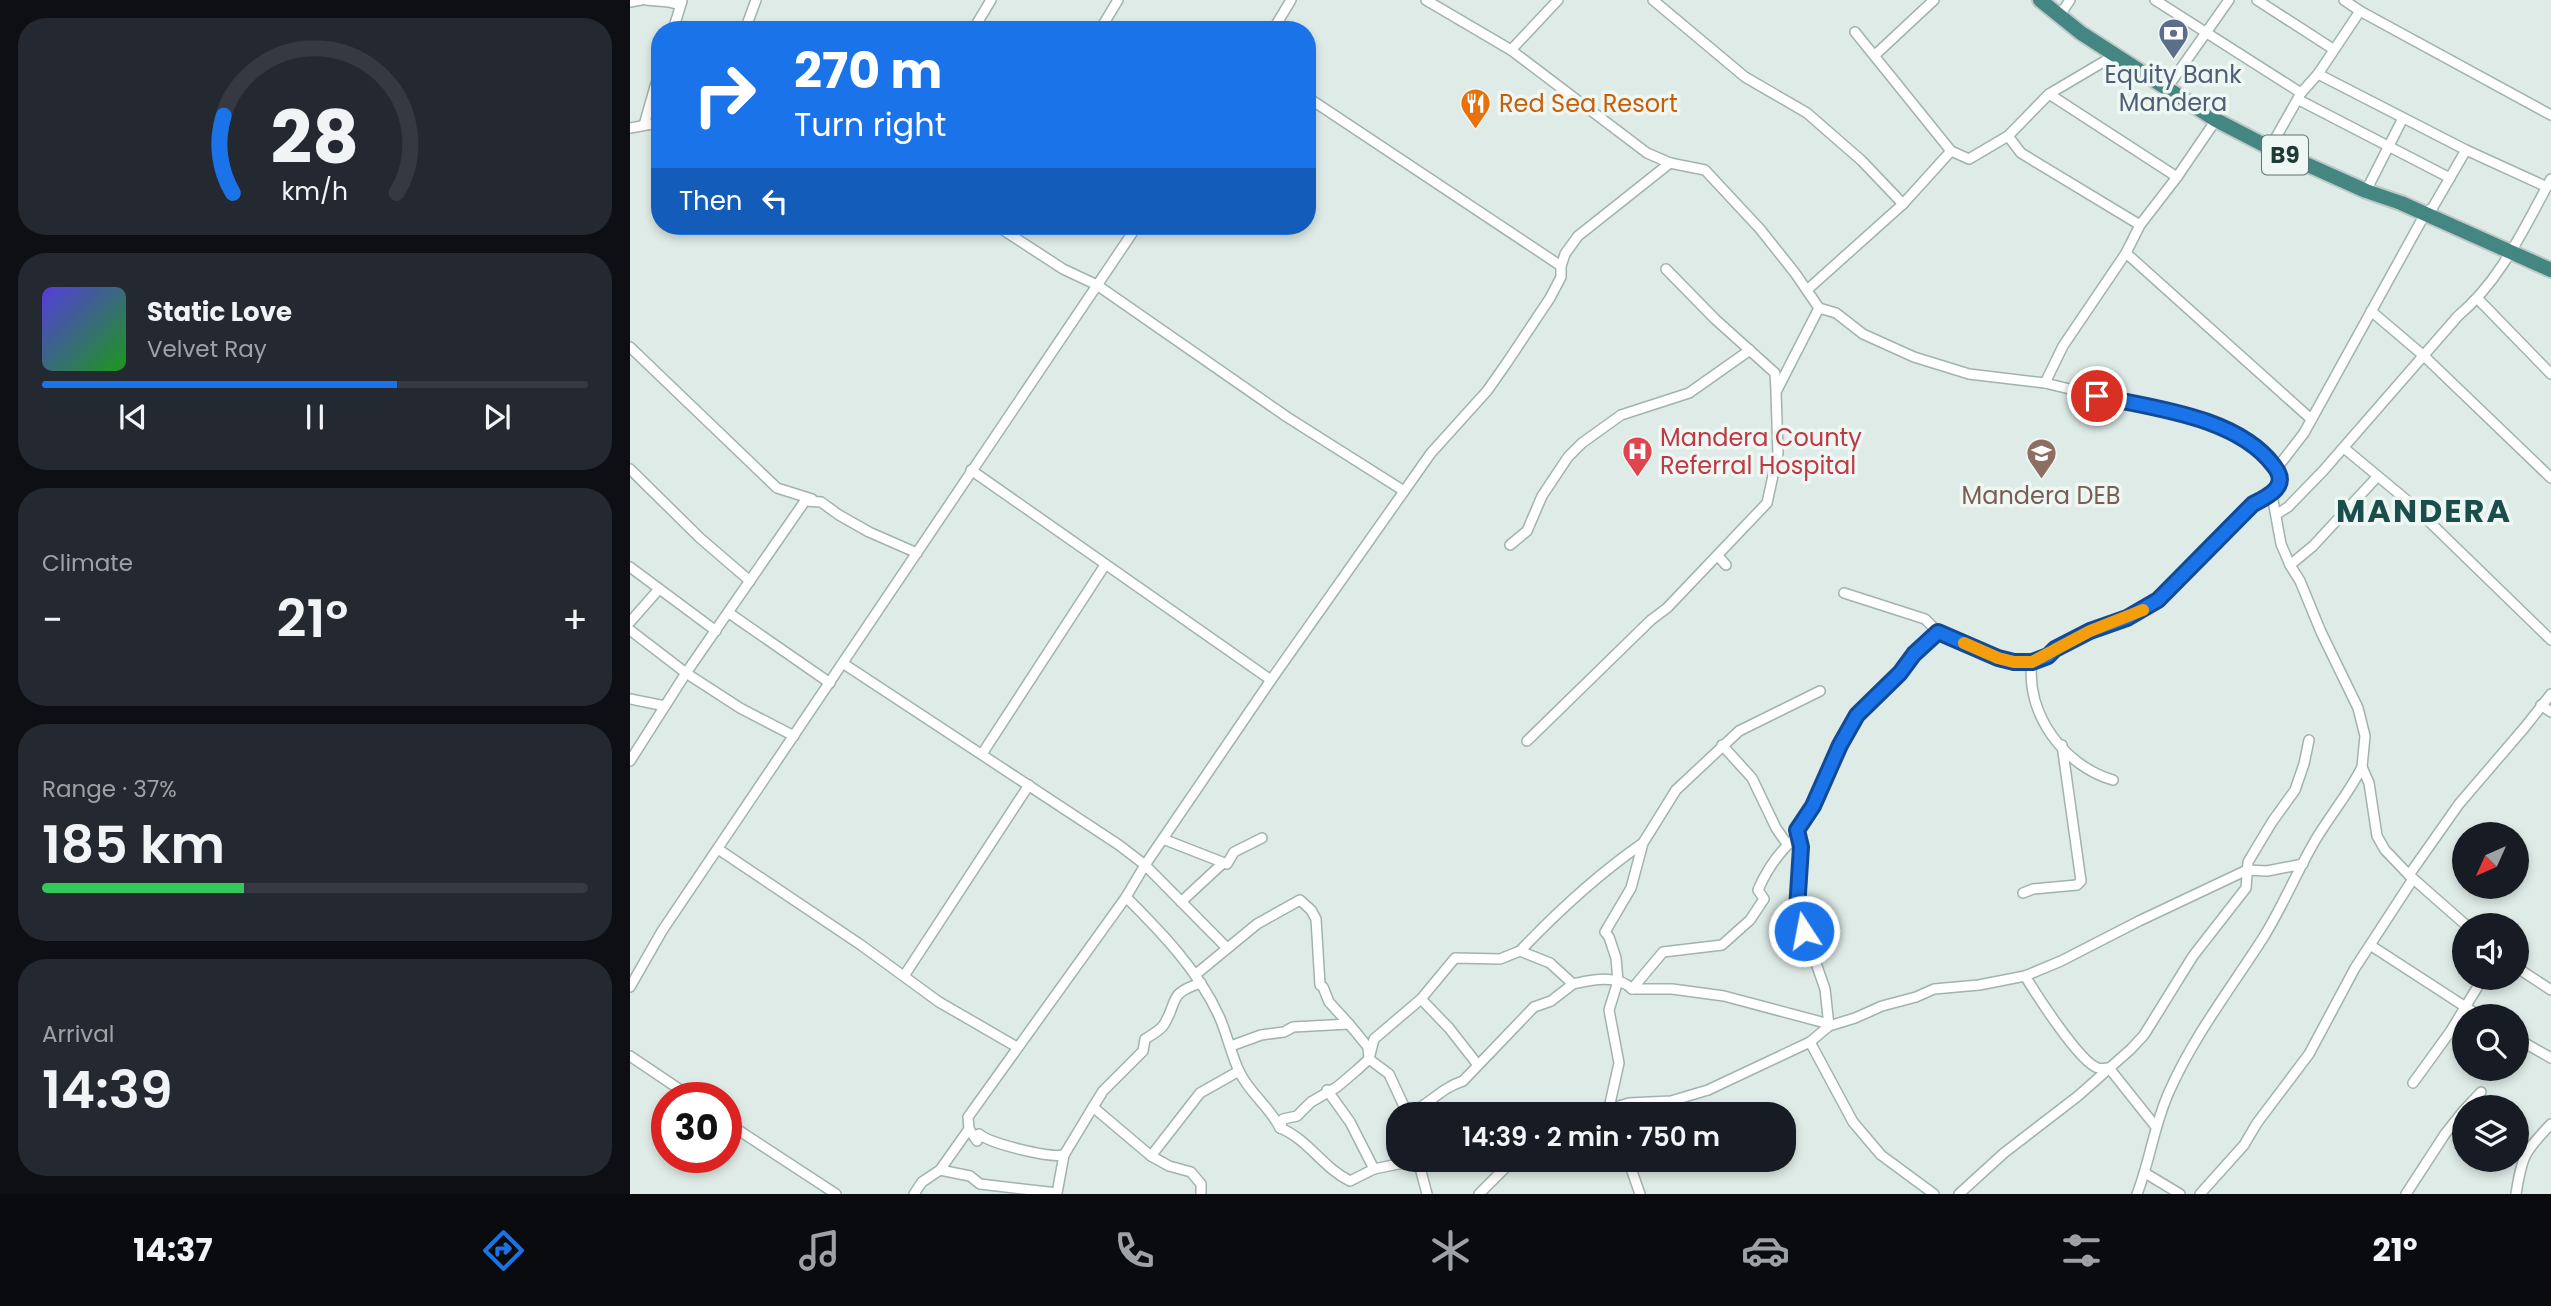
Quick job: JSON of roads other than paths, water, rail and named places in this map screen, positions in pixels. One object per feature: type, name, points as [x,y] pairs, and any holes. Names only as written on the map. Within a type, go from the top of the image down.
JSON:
[{"type":"highway","name":"B9","points":[[2040,0],[2081,33],[2216,120],[2270,148],[2366,191],[2551,270]]},
{"type":"street","points":[[630,2],[641,0]]},
{"type":"street","points":[[646,0],[681,3],[676,21]]},
{"type":"street","points":[[748,21],[756,0]]},
{"type":"street","points":[[1105,21],[1118,0]]},
{"type":"street","points":[[1278,21],[1291,0]]},
{"type":"street","points":[[1426,0],[1511,50],[1630,143],[1670,163],[1705,170],[1760,229],[1819,308],[1836,313],[1853,328],[1930,363],[1995,379],[2045,383],[2209,423],[2260,449],[2277,468],[2280,477],[2279,488],[2272,495],[2253,504],[2158,600],[2127,618],[2090,631],[2032,662],[2014,662],[1998,658],[1938,632],[1925,619],[1844,593]]},
{"type":"street","points":[[1511,50],[1558,0]]},
{"type":"street","points":[[1653,0],[1745,77],[1807,113],[1862,161],[1902,204]]},
{"type":"street","points":[[1875,55],[1934,0]]},
{"type":"street","points":[[2060,15],[2070,0]]},
{"type":"street","points":[[2155,0],[2300,97],[2451,178]]},
{"type":"street","points":[[2167,88],[2230,0]]},
{"type":"street","points":[[2257,0],[2333,50]]},
{"type":"street","points":[[2344,0],[2551,115]]},
{"type":"street","points":[[977,21],[989,1]]},
{"type":"street","points":[[2270,148],[2300,97],[2360,11]]},
{"type":"street","points":[[1855,32],[1951,151],[1969,159],[2008,136],[2049,94],[2115,55]]},
{"type":"street","points":[[2277,514],[2288,507],[2344,448],[2458,316],[2478,299],[2512,252],[2549,183],[2466,150],[2318,74]]},
{"type":"street","points":[[2049,94],[2177,177]]},
{"type":"street","points":[[644,125],[651,100]]},
{"type":"street","points":[[1316,103],[1561,266]]},
{"type":"street","points":[[2366,191],[2403,118]]},
{"type":"street","points":[[2045,383],[2063,346],[2126,253],[2140,225],[2216,120]]},
{"type":"street","points":[[630,128],[651,124]]},
{"type":"street","points":[[2008,136],[2021,153],[2140,225]]},
{"type":"street","points":[[2277,468],[2304,433],[2425,214],[2451,178],[2466,150]]},
{"type":"street","points":[[1807,290],[1902,204],[1951,151]]},
{"type":"street","points":[[1064,1155],[1002,1146],[979,1134],[977,1141],[969,1129],[968,1117],[1126,897],[1271,680],[1431,453],[1487,391],[1506,364],[1550,298],[1561,277],[1565,254],[1578,236],[1670,163]]},
{"type":"street","points":[[1011,235],[1063,269],[1097,285],[1287,417],[1404,491]]},
{"type":"street","points":[[630,987],[662,931],[1131,235]]},
{"type":"street","points":[[2126,253],[2311,419]]},
{"type":"street","points":[[1527,741],[1718,556],[1768,503],[1778,453],[1775,373],[1693,299],[1665,269]]},
{"type":"street","points":[[2478,299],[2551,374]]},
{"type":"street","points":[[1776,392],[1819,308]]},
{"type":"street","points":[[2371,311],[2424,356],[2551,478]]},
{"type":"street","points":[[630,346],[778,488],[821,502],[869,532],[917,553]]},
{"type":"street","points":[[1510,545],[1527,531],[1542,496],[1568,457],[1601,427],[1644,406],[1689,393],[1750,349]]},
{"type":"street","points":[[2344,448],[2418,510],[2551,640]]},
{"type":"street","points":[[630,468],[701,538],[750,581]]},
{"type":"street","points":[[971,470],[1271,680]]},
{"type":"street","points":[[2290,565],[2313,546],[2377,477]]},
{"type":"street","points":[[2137,1194],[2169,1091],[2205,1026],[2263,937],[2316,839],[2351,789],[2362,767],[2365,736],[2358,708],[2281,544],[2272,495]]},
{"type":"street","points":[[630,761],[805,501],[821,502]]},
{"type":"street","points":[[1718,556],[1726,565]]},
{"type":"street","points":[[982,754],[1105,565]]},
{"type":"street","points":[[630,567],[716,631]]},
{"type":"street","points":[[630,622],[659,589]]},
{"type":"street","points":[[729,613],[830,683]]},
{"type":"street","points":[[630,630],[687,673],[740,708],[794,736]]},
{"type":"street","points":[[1632,989],[1663,952],[1722,945],[1749,920],[1764,899],[1758,890],[1763,878],[1771,863],[1796,837],[1797,830],[1813,806],[1840,745],[1857,715],[1938,632]]},
{"type":"street","points":[[2032,662],[2030,676],[2035,703],[2056,743],[2062,745],[2072,757],[2095,774],[2113,780]]},
{"type":"street","points":[[844,664],[1105,834],[1145,865],[1227,948]]},
{"type":"street","points":[[1613,1102],[1619,1063],[1609,1010],[1618,981],[1616,958],[1605,932],[1631,888],[1643,843],[1676,790],[1723,745],[1751,724],[1820,691]]},
{"type":"street","points":[[2200,1194],[2244,1145],[2257,1123],[2309,1054],[2370,945],[2459,803],[2519,736],[2551,694]]},
{"type":"street","points":[[630,699],[665,706]]},
{"type":"street","points":[[2541,705],[2551,712]]},
{"type":"street","points":[[1959,1194],[2004,1153],[2109,1068],[2144,1035],[2193,956],[2246,888],[2248,862],[2295,790],[2309,740]]},
{"type":"street","points":[[1723,745],[1752,778],[1776,828],[1787,844]]},
{"type":"street","points":[[2023,893],[2033,889],[2077,885],[2081,881],[2062,745]]},
{"type":"street","points":[[2362,767],[2369,783],[2377,836],[2385,850],[2452,914]]},
{"type":"street","points":[[904,976],[1029,785]]},
{"type":"street","points":[[1797,830],[1801,847],[1797,909],[1825,989],[1829,1025]]},
{"type":"street","points":[[1163,839],[1227,864],[1234,852],[1262,838]]},
{"type":"street","points":[[1280,1128],[1283,1119],[1297,1116],[1311,1102],[1327,1090],[1337,1087],[1369,1059],[1374,1038],[1421,999],[1455,958],[1500,959],[1520,951],[1572,898],[1604,870],[1643,843]]},
{"type":"street","points":[[718,849],[861,945],[939,1002],[1017,1047]]},
{"type":"street","points":[[1181,902],[1223,863]]},
{"type":"street","points":[[1650,1102],[1671,1101],[1708,1090],[1810,1042],[1829,1025],[1855,1018],[1882,1006],[1934,989],[1979,985],[2025,975],[2061,961],[2247,870],[2267,871],[2303,864]]},
{"type":"street","points":[[1126,897],[1198,979],[1220,1017],[1239,1071],[1275,1117],[1280,1128],[1292,1133],[1334,1171],[1350,1181],[1374,1169],[1386,1167]]},
{"type":"street","points":[[980,1184],[1058,1194],[1064,1155],[1093,1107],[1104,1091],[1143,1051],[1145,1039],[1160,1030],[1182,989],[1198,979],[1227,948],[1267,917],[1300,900],[1316,919],[1320,985],[1329,1002],[1368,1047],[1369,1059],[1389,1074],[1402,1102]]},
{"type":"street","points":[[2370,945],[2461,1004]]},
{"type":"street","points":[[1520,951],[1550,963],[1573,984]]},
{"type":"street","points":[[2025,975],[2047,1011],[2088,1061],[2097,1068],[2109,1068]]},
{"type":"street","points":[[2529,976],[2551,990]]},
{"type":"street","points":[[1430,1102],[1447,1086],[1463,1081],[1534,1007],[1551,1001],[1573,984],[1600,979],[1625,982],[1632,989],[1672,989],[1724,996],[1829,1025]]},
{"type":"street","points":[[1421,999],[1449,1028],[1478,1065]]},
{"type":"street","points":[[1231,1046],[1261,1035],[1284,1032],[1293,1027],[1349,1024]]},
{"type":"street","points":[[2413,1083],[2452,1027]]},
{"type":"street","points":[[1810,1042],[1853,1122],[1881,1155],[1934,1194]]},
{"type":"street","points":[[2529,1045],[2551,1058]]},
{"type":"street","points":[[630,1056],[669,1082]]},
{"type":"street","points":[[2109,1068],[2156,1127]]},
{"type":"street","points":[[1151,1156],[1200,1093],[1239,1071]]},
{"type":"street","points":[[1327,1090],[1350,1122],[1374,1169]]},
{"type":"street","points":[[2478,1095],[2481,1092]]},
{"type":"street","points":[[1093,1107],[1151,1156],[1169,1166],[1195,1174],[1202,1184],[1201,1194]]},
{"type":"street","points":[[2516,1194],[2521,1161],[2551,1124]]},
{"type":"street","points":[[2406,1194],[2452,1125]]},
{"type":"street","points":[[914,1194],[922,1182],[940,1170],[969,1129]]},
{"type":"street","points":[[742,1132],[836,1194]]},
{"type":"street","points":[[940,1170],[970,1176],[989,1194]]},
{"type":"street","points":[[1421,1172],[1427,1194]]},
{"type":"street","points":[[1479,1194],[1501,1172]]},
{"type":"street","points":[[1632,1172],[1640,1194]]},
{"type":"street","points":[[2145,1173],[2180,1194]]},
{"type":"place","name":"Equity Bank Mandera","points":[[2173,60]]},
{"type":"place","name":"Red Sea Resort","points":[[1476,131]]},
{"type":"place","name":"Mandera County Referral Hospital","points":[[1637,479]]},
{"type":"place","name":"Mandera DEB","points":[[2041,481]]},
{"type":"district","name":"MANDERA","points":[[2424,511]]}]
